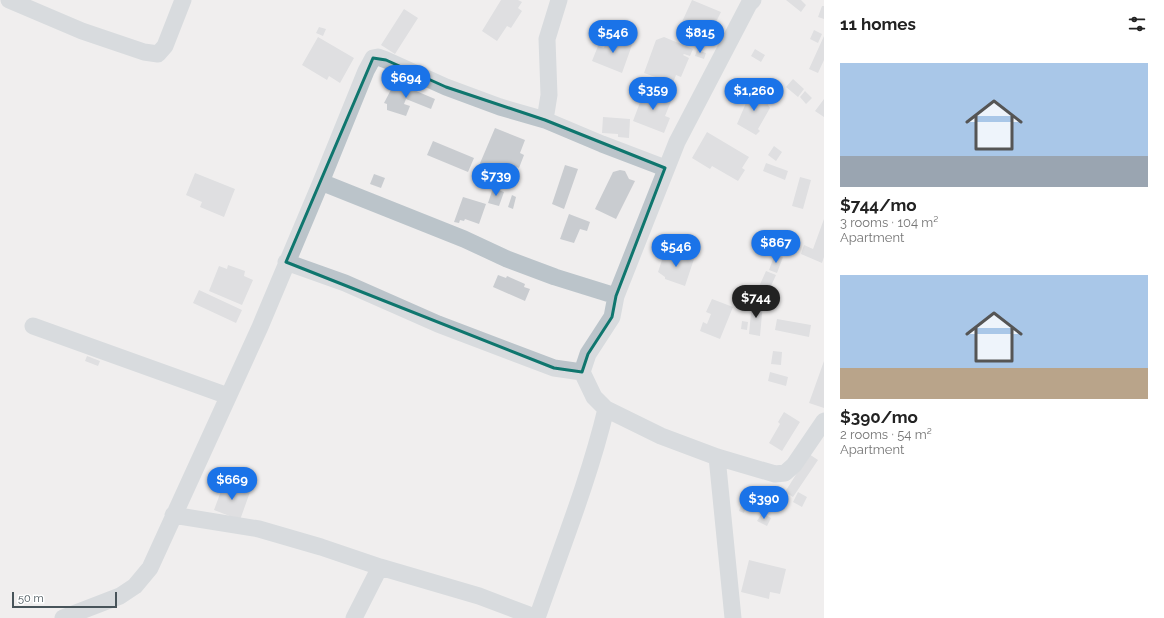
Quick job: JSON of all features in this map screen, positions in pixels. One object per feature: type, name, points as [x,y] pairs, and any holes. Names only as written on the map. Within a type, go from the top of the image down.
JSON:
[{"type":"street","points":[[9,0],[82,31],[144,52],[158,54],[165,46],[183,0]]},
{"type":"street","points":[[545,120],[549,95],[547,39],[559,0]]},
{"type":"street","points":[[749,1],[665,168],[616,296],[612,317],[588,354],[582,372],[594,397],[606,409],[661,436],[717,457],[775,474],[785,473],[802,454],[824,421]]},
{"type":"street","points":[[64,618],[120,596],[135,586],[150,568],[260,327],[370,62],[378,57],[446,87],[500,107],[545,120],[665,168]]},
{"type":"street","points":[[321,182],[528,267],[616,296]]},
{"type":"street","points":[[286,262],[344,283],[438,324],[554,368],[582,372]]},
{"type":"street","points":[[32,326],[228,396]]},
{"type":"street","points":[[174,515],[259,529],[479,596],[537,618],[585,480],[606,409]]},
{"type":"street","points":[[717,457],[733,618]]},
{"type":"street","points":[[354,618],[380,567]]},
{"type":"highlighted area","points":[[373,58],[386,60],[446,87],[545,120],[665,168],[616,296],[612,317],[588,354],[582,372],[554,368],[286,262]]},
{"type":"building","points":[[501,0],[518,0],[522,2],[518,8],[522,11],[511,28],[507,26],[497,41],[482,31]]},
{"type":"building","points":[[692,0],[721,12],[712,30],[708,28],[700,45],[676,35]]},
{"type":"building","points":[[786,0],[801,0],[806,5],[801,12]]},
{"type":"building","points":[[822,6],[824,6],[824,19],[818,17]]},
{"type":"building","points":[[404,9],[418,18],[395,54],[381,45]]},
{"type":"building","points":[[319,27],[326,29],[323,36],[316,33]]},
{"type":"building","points":[[814,30],[822,34],[818,43],[810,39]]},
{"type":"building","points":[[609,36],[632,45],[622,73],[592,61],[598,46],[604,48]]},
{"type":"building","points":[[824,36],[824,60],[818,73],[809,69]]},
{"type":"building","points":[[318,37],[354,58],[340,83],[329,76],[327,80],[302,65]]},
{"type":"building","points":[[664,37],[693,49],[690,56],[683,55],[689,58],[681,77],[676,75],[673,83],[644,73],[656,40]]},
{"type":"building","points":[[755,49],[765,55],[761,62],[751,56]]},
{"type":"building","points":[[697,50],[706,53],[704,59],[695,56]]},
{"type":"building","points":[[793,79],[804,89],[798,97],[786,87]]},
{"type":"building","points":[[395,82],[435,99],[431,109],[406,99],[404,104],[410,106],[406,116],[387,110],[387,104],[384,103]]},
{"type":"building","points":[[645,89],[672,99],[665,116],[670,118],[664,133],[633,121]]},
{"type":"building","points":[[752,89],[771,100],[768,105],[770,108],[758,129],[760,131],[756,135],[737,124]]},
{"type":"building","points":[[805,91],[812,98],[806,104],[800,97]]},
{"type":"building","points":[[824,99],[824,117],[815,111]]},
{"type":"building","points":[[603,117],[630,119],[629,138],[618,137],[618,134],[602,133]]},
{"type":"building","points":[[495,128],[525,140],[520,153],[524,155],[519,168],[512,165],[507,179],[478,168]]},
{"type":"building","points":[[707,132],[749,157],[742,168],[745,170],[738,181],[712,166],[710,169],[692,158]]},
{"type":"building","points":[[433,141],[474,158],[468,172],[427,155]]},
{"type":"building","points":[[774,146],[782,152],[776,161],[768,155]]},
{"type":"building","points":[[766,163],[788,171],[785,180],[763,171]]},
{"type":"building","points":[[565,165],[578,169],[564,209],[552,204]]},
{"type":"building","points":[[620,170],[625,171],[629,179],[635,181],[616,219],[595,209],[613,172]]},
{"type":"building","points":[[195,173],[235,189],[224,217],[200,207],[202,202],[186,195]]},
{"type":"building","points":[[374,174],[385,178],[381,188],[370,184]]},
{"type":"building","points":[[800,177],[811,180],[803,209],[792,206]]},
{"type":"building","points":[[493,188],[504,192],[499,206],[488,203]]},
{"type":"building","points":[[512,195],[516,197],[513,209],[508,207]]},
{"type":"building","points":[[463,197],[486,204],[479,224],[465,219],[464,221],[460,220],[459,223],[454,222]]},
{"type":"building","points":[[569,214],[590,222],[587,231],[580,229],[574,243],[560,239]]},
{"type":"building","points":[[824,219],[824,257],[822,263],[801,254],[804,245],[813,249]]},
{"type":"building","points":[[665,251],[694,259],[685,286],[665,279],[665,277],[658,272]]},
{"type":"building","points":[[775,254],[783,257],[777,273],[769,270]]},
{"type":"building","points":[[228,265],[245,271],[244,276],[253,280],[242,305],[209,291],[219,266],[227,269]]},
{"type":"building","points":[[766,271],[776,275],[767,295],[757,291]]},
{"type":"building","points":[[498,275],[506,278],[507,276],[525,284],[524,287],[530,289],[525,301],[493,287]]},
{"type":"building","points":[[199,290],[242,310],[236,323],[193,303]]},
{"type":"building","points":[[712,299],[733,307],[720,339],[700,331],[703,322],[707,324],[711,314],[706,312]]},
{"type":"building","points":[[752,302],[763,303],[760,336],[749,334]]},
{"type":"building","points":[[777,319],[811,325],[809,337],[775,330]]},
{"type":"building","points":[[742,321],[748,322],[747,330],[741,329]]},
{"type":"building","points":[[773,351],[782,352],[781,365],[771,364]]},
{"type":"building","points":[[87,356],[100,361],[98,366],[85,361]]},
{"type":"building","points":[[824,361],[824,408],[809,403]]},
{"type":"building","points":[[770,372],[788,377],[786,386],[768,381]]},
{"type":"building","points":[[784,412],[800,422],[782,451],[769,443],[780,424],[778,422]]},
{"type":"building","points":[[809,454],[818,460],[793,497],[785,492]]},
{"type":"building","points":[[224,483],[250,492],[240,520],[214,510]]},
{"type":"building","points":[[773,489],[782,494],[772,512],[763,507]]},
{"type":"building","points":[[798,492],[807,497],[802,507],[793,502]]},
{"type":"building","points":[[743,499],[748,501],[744,513],[739,511]]},
{"type":"building","points":[[762,513],[771,518],[767,526],[757,521]]},
{"type":"building","points":[[749,560],[786,569],[780,594],[770,592],[769,599],[741,592]]}]
